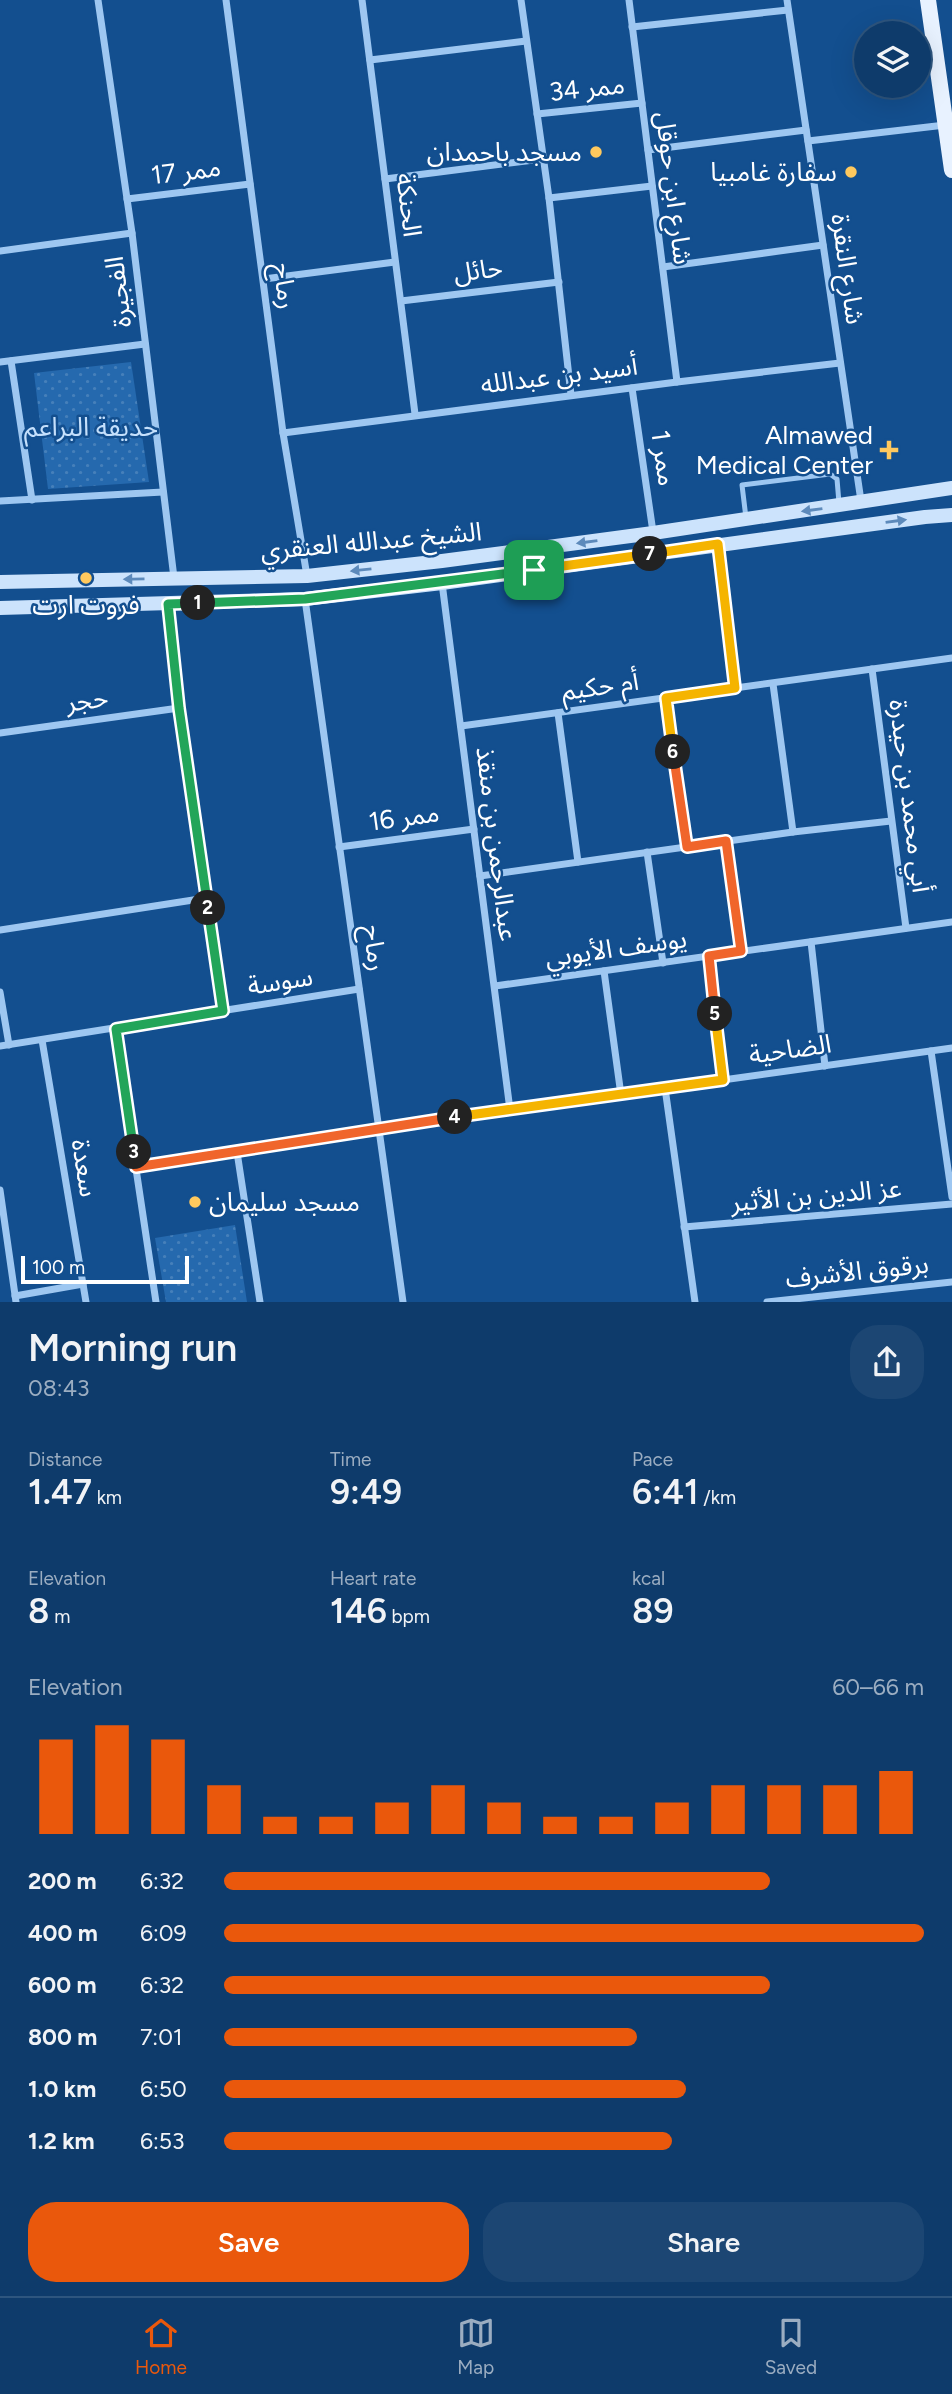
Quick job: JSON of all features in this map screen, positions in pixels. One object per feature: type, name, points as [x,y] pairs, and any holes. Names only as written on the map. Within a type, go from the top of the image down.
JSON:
[{"type":"main road","points":[[928,0],[952,170]]},
{"type":"street","name":"الفجيرة","points":[[98,0],[132,233],[174,579]]},
{"type":"street","name":"رماح","points":[[226,0],[283,433],[307,576]]},
{"type":"street","name":"الحنكة","points":[[362,0],[415,414]]},
{"type":"street","points":[[521,0],[549,198],[571,395]]},
{"type":"street","name":"شارع ابن حوقل","points":[[629,0],[677,382]]},
{"type":"street","name":"شارع النقرة","points":[[787,0],[861,502]]},
{"type":"street","points":[[632,27],[788,10]]},
{"type":"street","points":[[370,60],[526,41]]},
{"type":"street","name":"ممر 34","points":[[537,114],[642,103]]},
{"type":"street","points":[[808,141],[946,125]]},
{"type":"street","points":[[648,150],[806,130]]},
{"type":"street","points":[[384,179],[542,159]]},
{"type":"street","name":"ممر 17","points":[[127,199],[250,184]]},
{"type":"street","points":[[549,198],[652,186]]},
{"type":"street","points":[[0,251],[132,233]]},
{"type":"street","points":[[663,267],[823,245]]},
{"type":"street","points":[[264,279],[395,262]]},
{"type":"street","name":"حائل","points":[[401,301],[559,282]]},
{"type":"street","points":[[0,362],[145,344]]},
{"type":"street","points":[[11,361],[32,500]]},
{"type":"street","name":"أسيد بن عبدالله","points":[[283,433],[415,414],[840,363]]},
{"type":"street","name":"ممر 1","points":[[632,388],[653,533]]},
{"type":"street","name":"الشيخ عبدالله العنقري","points":[[0,582],[307,576],[653,533],[952,488]]},
{"type":"street","points":[[0,501],[163,492]]},
{"type":"street","name":"الشيخ عبدالله العنقري","points":[[0,608],[305,599],[952,515]]},
{"type":"street","points":[[718,544],[735,688]]},
{"type":"street","name":"عبدالرحمن بن منقذ","points":[[442,583],[510,1110]]},
{"type":"street","name":"رماح","points":[[305,599],[403,1302]]},
{"type":"street","points":[[168,604],[179,708],[223,1011]]},
{"type":"street","name":"أم حكيم","points":[[461,726],[952,658]]},
{"type":"street","name":"أبي محمد بن حيدرة","points":[[872,669],[906,928]]},
{"type":"street","points":[[773,684],[793,832]]},
{"type":"street","points":[[666,698],[687,847]]},
{"type":"street","name":"حجر","points":[[0,733],[179,708]]},
{"type":"street","points":[[558,713],[578,862]]},
{"type":"street","points":[[481,876],[793,832],[891,821]]},
{"type":"street","name":"ممر 16","points":[[339,847],[474,829]]},
{"type":"street","points":[[726,841],[741,951]]},
{"type":"street","points":[[647,852],[663,963]]},
{"type":"street","points":[[0,930],[206,898]]},
{"type":"street","name":"يوسف الأيوبي","points":[[495,986],[952,922]]},
{"type":"street","points":[[811,942],[825,1066]]},
{"type":"street","points":[[709,956],[723,1080]]},
{"type":"street","points":[[604,971],[621,1095]]},
{"type":"street","name":"سوسة","points":[[4,1046],[359,989]]},
{"type":"street","points":[[0,992],[4,1046]]},
{"type":"street","points":[[116,1029],[156,1302]]},
{"type":"street","name":"سعدة","points":[[42,1040],[86,1302]]},
{"type":"street","name":"الضاحية","points":[[136,1167],[379,1128],[952,1048]]},
{"type":"street","points":[[931,1051],[952,1197]]},
{"type":"street","points":[[664,1088],[695,1302]]},
{"type":"street","points":[[237,1152],[260,1302]]},
{"type":"street","points":[[0,1190],[16,1299],[83,1284]]},
{"type":"street","name":"عز الدين بن الأثير","points":[[684,1227],[952,1204]]},
{"type":"street","name":"برقوق الأشرف","points":[[767,1302],[952,1282]]},
{"type":"lane","points":[[746,520],[742,485],[830,474],[837,479],[840,506]]},
{"type":"green space","name":"حديقة البراعم","points":[[131,362],[149,482],[48,489],[34,373]]},
{"type":"green space","points":[[235,1225],[247,1302],[166,1302],[155,1238]]},
{"type":"place","name":"مسجد باحمدان","points":[[596,152]]},
{"type":"place","name":"سفارة غامبيا","points":[[851,172]]},
{"type":"place","name":"Almawed Medical Center","points":[[889,450]]},
{"type":"place","name":"فروت ارت","points":[[86,578]]},
{"type":"place","name":"مسجد سليمان","points":[[195,1202]]},
{"type":"route","points":[[718,544],[735,688],[666,698],[687,847],[726,841],[741,951],[709,956],[723,1080],[379,1128],[136,1167],[116,1029],[223,1011],[179,708],[168,604],[305,599],[534,570],[718,544]]}]
